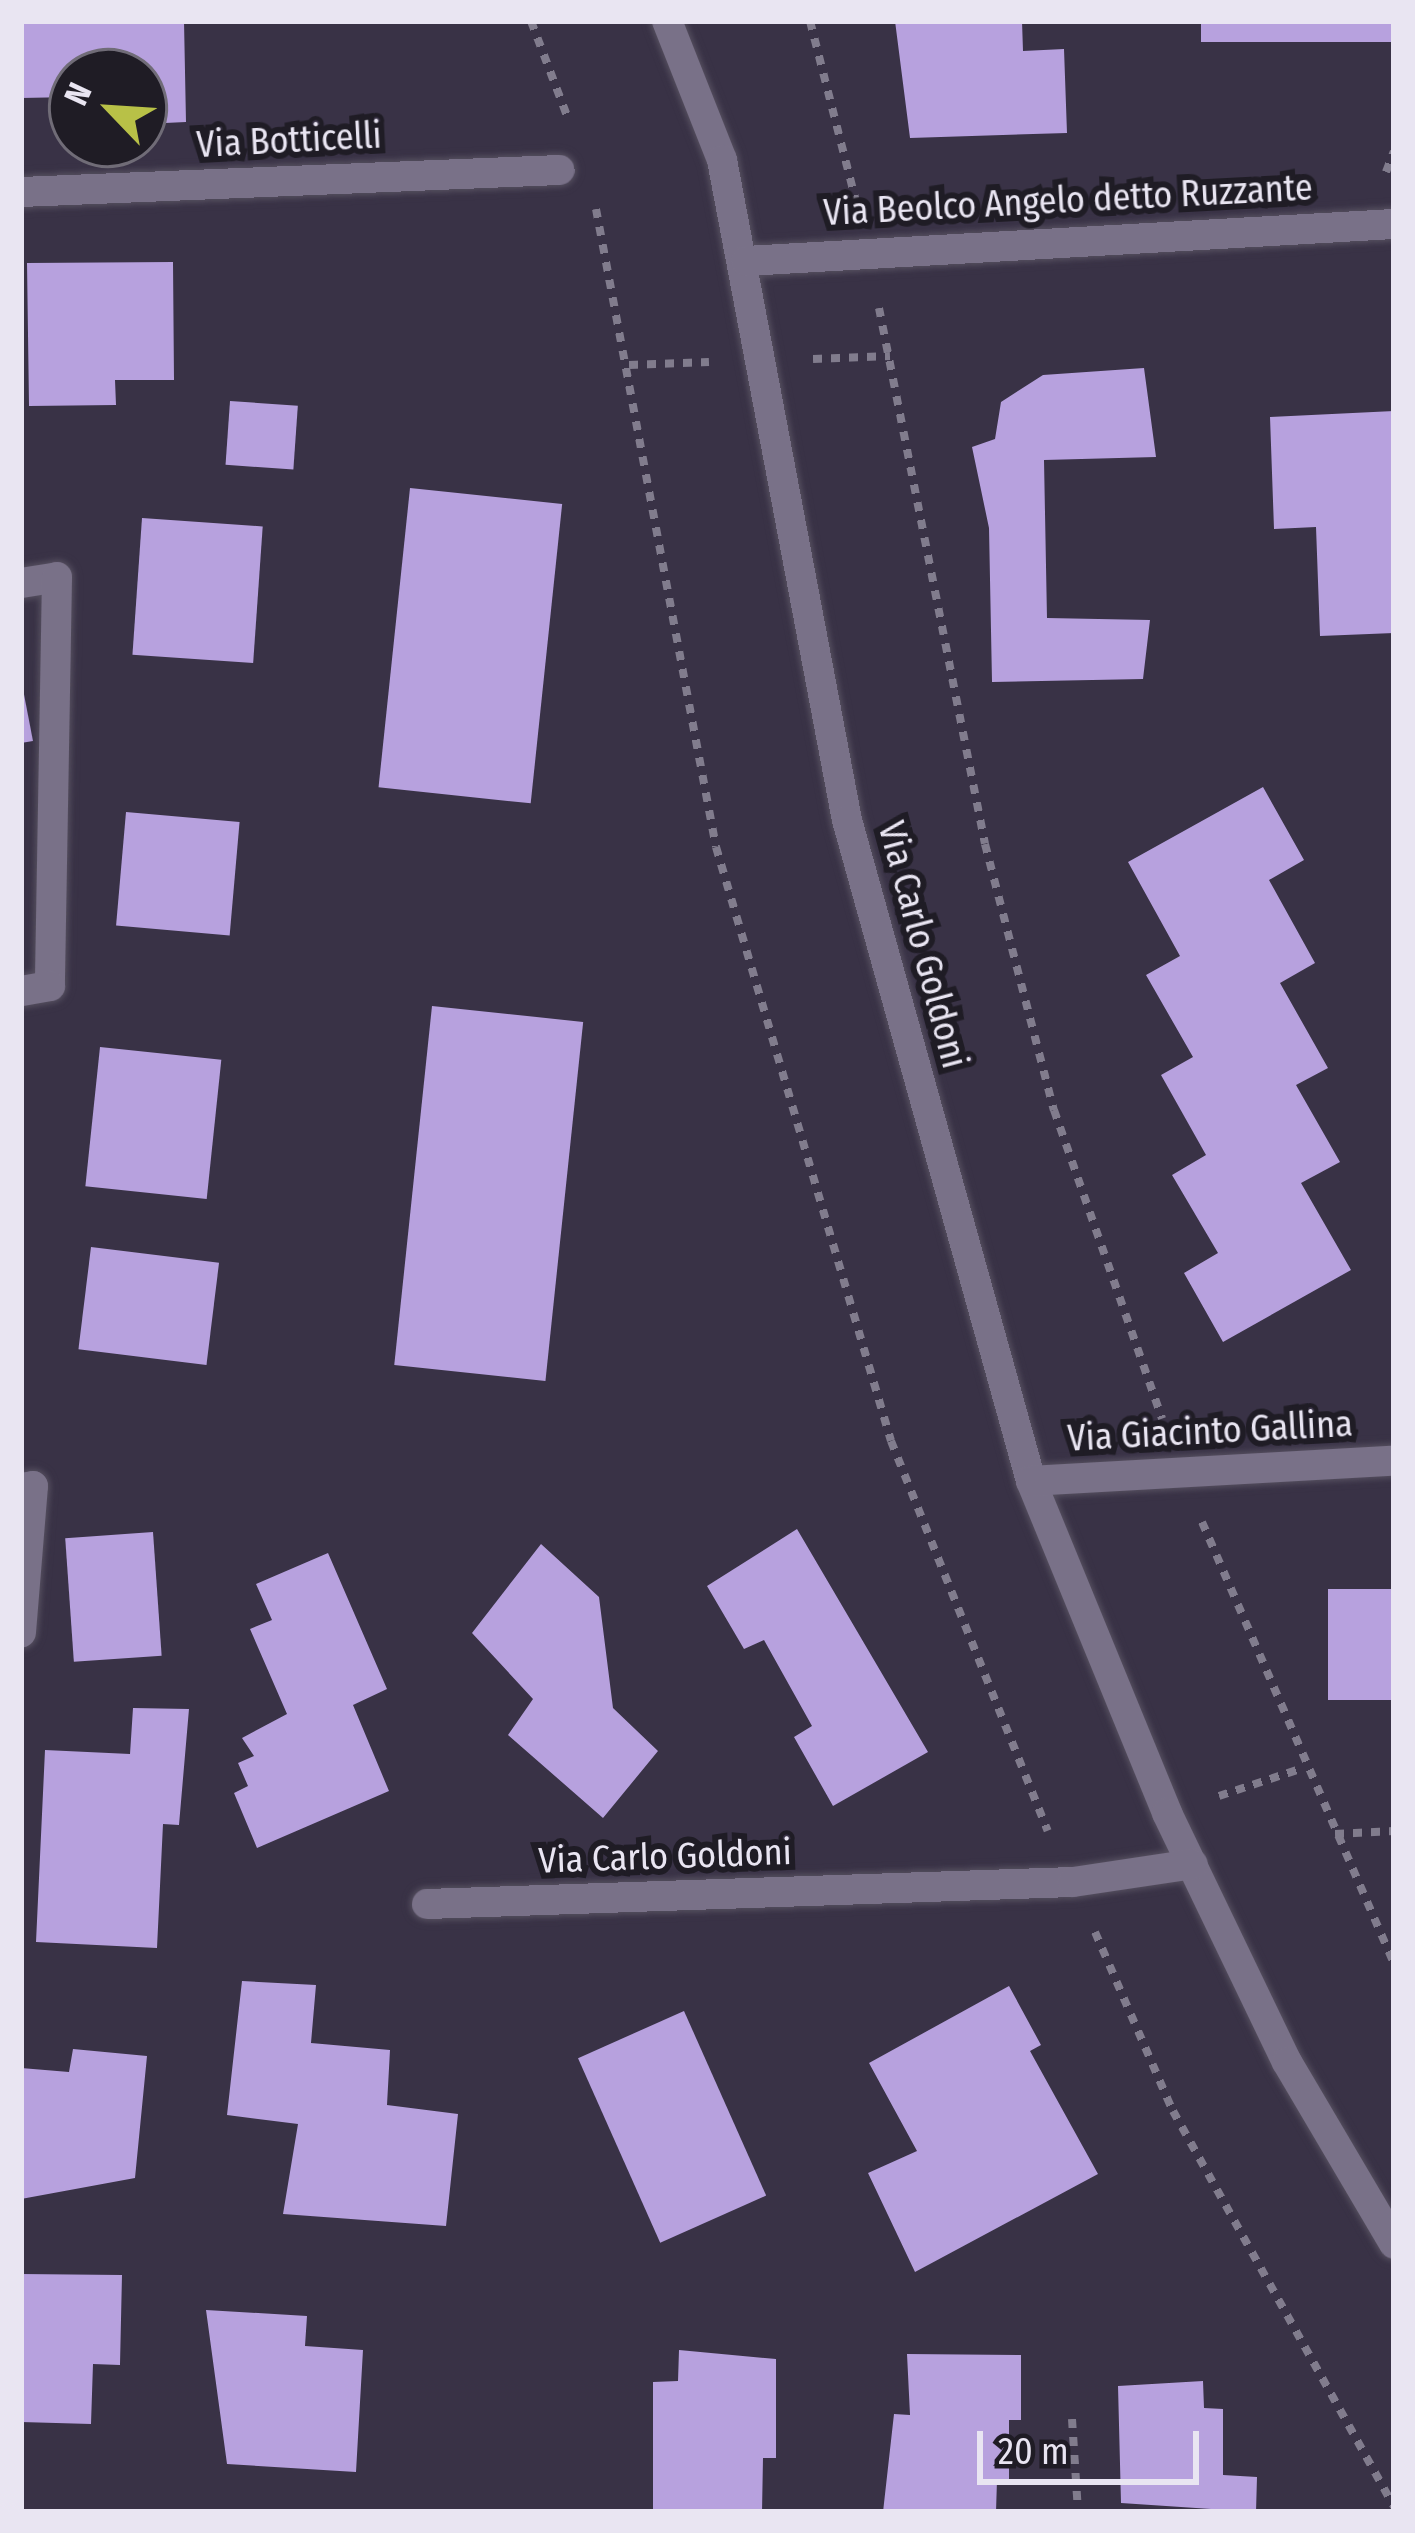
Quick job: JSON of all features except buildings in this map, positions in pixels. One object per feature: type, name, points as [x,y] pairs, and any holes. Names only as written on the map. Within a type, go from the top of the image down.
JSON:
[{"type":"street","name":"Via Carlo Goldoni","points":[[667,21],[722,160],[746,261],[848,820],[1031,1480],[1192,1864],[1288,2062],[1394,2244]]},
{"type":"street","name":"Via Botticelli","points":[[21,192],[560,170]]},
{"type":"street","name":"Via Beolco Angelo detto Ruzzante","points":[[746,261],[1394,224]]},
{"type":"street","points":[[21,583],[58,577],[50,986],[21,991]]},
{"type":"street","name":"Via Giacinto Gallina","points":[[1031,1480],[1394,1461]]},
{"type":"street","points":[[21,1633],[27,1487]]},
{"type":"street","name":"Via Carlo Goldoni","points":[[427,1904],[1073,1882],[1192,1864]]},
{"type":"path","points":[[532,21],[573,129]]},
{"type":"path","points":[[810,21],[858,210]]},
{"type":"path","points":[[592,191],[629,364],[716,847],[891,1441],[1173,2111],[1394,2507]]},
{"type":"path","points":[[876,292],[985,844],[1054,1110],[1181,1471],[1303,1768],[1394,1964]]},
{"type":"path","points":[[800,359],[890,356]]},
{"type":"path","points":[[629,364],[722,361]]},
{"type":"path","points":[[1200,1802],[1303,1768]]},
{"type":"path","points":[[1335,1834],[1394,1832]]},
{"type":"path","points":[[1072,2419],[1078,2512]]}]
